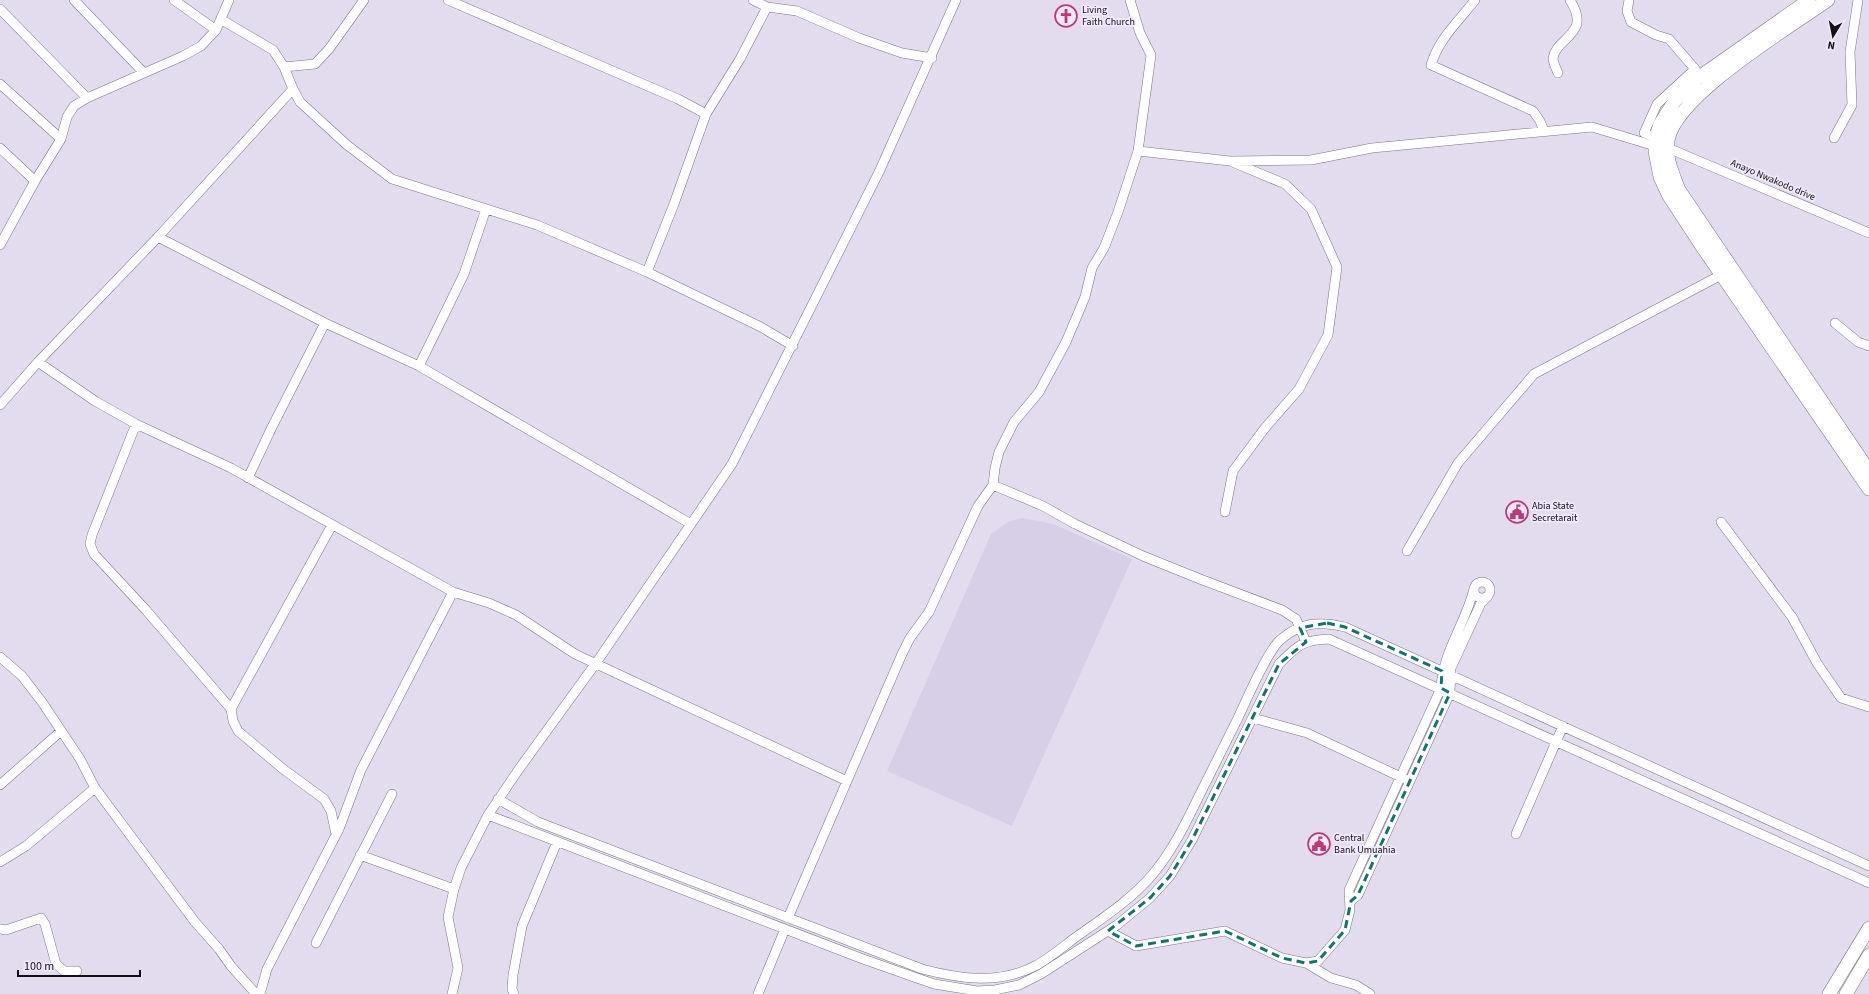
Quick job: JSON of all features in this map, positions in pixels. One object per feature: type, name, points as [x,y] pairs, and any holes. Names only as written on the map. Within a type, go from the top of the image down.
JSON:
[{"type":"street","points":[[74,0],[144,72]]},
{"type":"street","points":[[174,0],[216,30]]},
{"type":"street","points":[[0,246],[35,181],[61,139],[66,117],[74,106],[87,98],[183,56],[201,46],[216,30],[222,20],[229,0]]},
{"type":"street","points":[[284,67],[315,64],[329,49],[364,0]]},
{"type":"street","points":[[448,0],[678,99],[706,114]]},
{"type":"street","points":[[753,0],[767,7],[797,11],[859,38],[902,53],[932,58]]},
{"type":"street","points":[[452,994],[458,968],[448,917],[454,889],[461,868],[488,815],[498,799],[596,663],[732,464],[879,172],[932,58],[956,0]]},
{"type":"street","points":[[788,918],[902,654],[929,612],[978,506],[994,485],[995,468],[999,452],[1014,422],[1039,392],[1066,342],[1085,296],[1092,268],[1104,248],[1118,212],[1138,151],[1151,55],[1140,33],[1130,0]]},
{"type":"street","points":[[1475,0],[1446,34],[1434,55],[1431,65],[1533,111],[1540,121],[1544,131]]},
{"type":"street","points":[[1558,73],[1554,63],[1554,56],[1574,30],[1577,22],[1576,13],[1570,0]]},
{"type":"street","points":[[1629,0],[1627,11],[1631,22],[1656,35],[1669,39],[1694,69],[1657,104],[1644,133],[1660,143],[1679,190],[1869,471]]},
{"type":"street","points":[[1809,0],[1698,78],[1674,102],[1660,124],[1660,177],[1669,196],[1721,275],[1869,489]]},
{"type":"street","points":[[1660,143],[1668,139],[1684,109],[1706,87],[1828,0]]},
{"type":"street","points":[[1834,138],[1852,105],[1850,52],[1858,0]]},
{"type":"street","points":[[646,272],[674,204],[706,114],[740,59],[767,7]]},
{"type":"street","points":[[0,9],[87,98]]},
{"type":"street","points":[[222,20],[273,50],[284,67],[300,102],[347,145],[392,179],[537,225],[646,272],[761,327],[792,346]]},
{"type":"street","points":[[0,84],[61,139]]},
{"type":"street","points":[[0,405],[38,362],[158,237],[293,89]]},
{"type":"street","name":"Anayo Nwakodo drive","points":[[1230,161],[1311,160],[1372,148],[1592,127],[1660,143],[1869,232]]},
{"type":"street","points":[[0,148],[35,181]]},
{"type":"street","points":[[1138,151],[1230,161],[1285,184],[1311,209],[1337,267],[1328,335],[1299,389],[1265,428],[1233,471],[1225,512]]},
{"type":"street","points":[[419,366],[464,274],[486,209]]},
{"type":"street","points":[[158,237],[325,323],[419,366],[691,524]]},
{"type":"street","points":[[1407,551],[1458,463],[1534,374],[1721,275]]},
{"type":"street","points":[[248,478],[325,323]]},
{"type":"street","points":[[1835,323],[1858,342],[1869,346]]},
{"type":"street","points":[[38,362],[95,401],[136,424],[231,468],[453,592],[489,603],[516,615],[575,654],[847,781]]},
{"type":"street","points":[[136,424],[92,535],[90,544],[94,554],[145,609],[231,709],[233,721],[238,731],[283,769],[324,799],[332,811],[336,834]]},
{"type":"street","points":[[994,485],[1043,506],[1075,524],[1143,556],[1282,610],[1296,619],[1306,642]]},
{"type":"street","points":[[1721,522],[1792,617],[1817,663],[1841,698],[1869,707]]},
{"type":"street","points":[[231,709],[332,524]]},
{"type":"street","points":[[1306,963],[1318,960],[1345,930],[1351,901],[1349,890],[1441,688],[1442,671],[1445,658],[1471,601],[1474,590],[1478,582],[1486,582],[1490,589],[1488,596],[1481,603],[1451,668],[1450,693],[1358,895],[1351,901]]},
{"type":"street","points":[[1474,590],[1477,597],[1483,598],[1488,596]]},
{"type":"street","points":[[260,994],[267,969],[336,834],[361,770],[453,592]]},
{"type":"street","points":[[498,799],[538,822],[922,969],[941,974],[978,979],[994,978],[1017,973],[1037,965],[1109,914],[1140,888],[1153,874],[1170,851],[1279,641],[1300,628],[1327,622],[1345,627],[1869,866]]},
{"type":"street","points":[[488,815],[869,961],[934,984],[977,992],[1019,985],[1041,974],[1108,931],[1150,898],[1170,876],[1192,840],[1279,664],[1295,648],[1306,642],[1311,640],[1329,639],[1441,688],[1869,883]]},
{"type":"street","points":[[0,657],[22,676],[61,731],[95,788],[195,922],[219,949],[230,966],[256,994]]},
{"type":"street","points":[[1253,718],[1307,733],[1400,778],[1410,781]]},
{"type":"street","points":[[1516,834],[1563,726]]},
{"type":"street","points":[[0,785],[61,731]]},
{"type":"street","points":[[0,862],[26,846],[95,788]]},
{"type":"street","points":[[316,943],[392,794]]},
{"type":"street","points":[[514,994],[512,989],[513,975],[522,926],[557,842]]},
{"type":"street","points":[[360,855],[454,889]]},
{"type":"street","points":[[638,873],[642,862]]},
{"type":"street","points":[[0,929],[6,930],[41,918],[43,919],[56,964],[64,971],[77,971]]},
{"type":"street","points":[[1829,994],[1869,928]]},
{"type":"street","points":[[758,994],[785,929]]},
{"type":"street","points":[[1108,931],[1136,946],[1225,931],[1282,958],[1306,963],[1332,978],[1356,985],[1370,994]]},
{"type":"street","points":[[869,961],[873,951]]},
{"type":"street","points":[[1846,994],[1869,955]]},
{"type":"highlighted area","points":[[1327,623],[1345,627],[1442,671],[1441,688],[1450,693],[1358,895],[1351,901],[1345,930],[1318,961],[1306,963],[1282,958],[1225,931],[1136,946],[1108,931],[1150,898],[1170,876],[1192,840],[1279,664],[1306,642],[1300,628]]},
{"type":"shaded area","points":[[1023,518],[1053,524],[1132,559],[1012,826],[887,771],[991,534],[1008,522]]},
{"type":"place","name":"Living Faith Church","points":[[1066,16]]},
{"type":"place","name":"Abia State Secretarait","points":[[1517,512]]},
{"type":"place","name":"Central Bank Umuahia","points":[[1319,844]]}]
